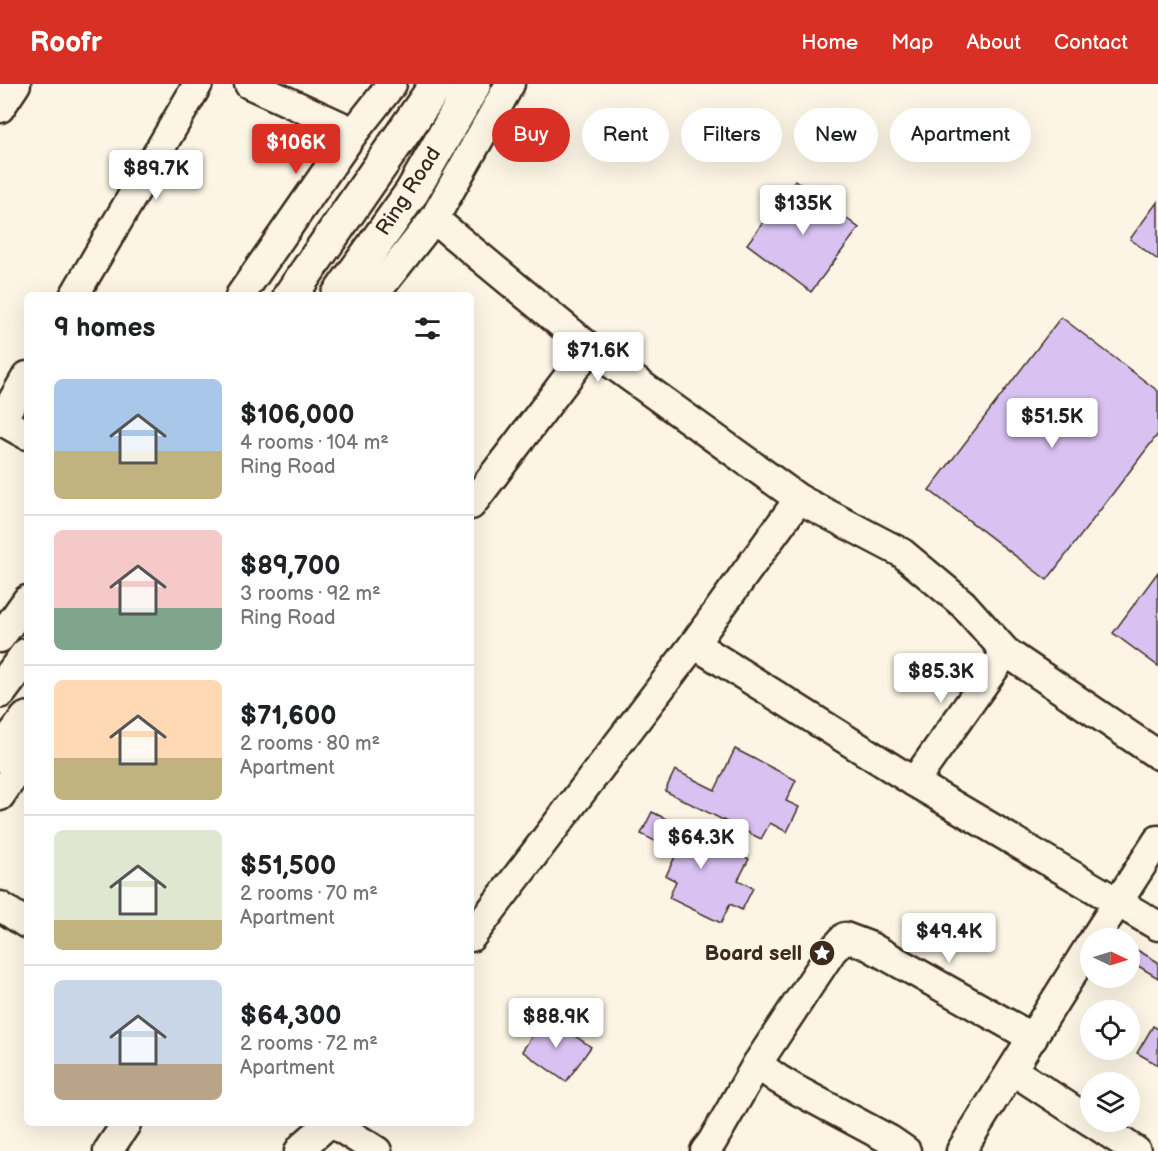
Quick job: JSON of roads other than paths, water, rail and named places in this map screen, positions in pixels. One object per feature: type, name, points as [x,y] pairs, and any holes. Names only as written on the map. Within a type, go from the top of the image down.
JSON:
[{"type":"highway","name":"Ring Road","points":[[293,292],[437,84]]},
{"type":"highway","name":"Ring Road","points":[[341,292],[412,192],[474,84]]},
{"type":"highway","points":[[0,691],[24,659]]},
{"type":"highway","points":[[0,755],[24,723]]},
{"type":"street","points":[[0,108],[16,84]]},
{"type":"street","points":[[76,292],[198,84]]},
{"type":"street","points":[[249,84],[354,132]]},
{"type":"street","points":[[243,292],[354,132],[392,84]]},
{"type":"street","points":[[376,292],[434,219],[510,84]]},
{"type":"street","points":[[434,219],[590,348],[799,499],[902,553],[963,604],[1006,652],[1158,755]]},
{"type":"street","points":[[474,501],[590,348]]},
{"type":"street","points":[[24,381],[0,421],[24,433]]},
{"type":"street","points":[[474,933],[694,644],[799,499]]},
{"type":"street","points":[[0,638],[24,604]]},
{"type":"street","points":[[694,644],[914,782],[1158,926]]},
{"type":"street","points":[[914,782],[1006,652]]},
{"type":"street","points":[[0,796],[24,760]]},
{"type":"street","points":[[1101,928],[1158,840]]},
{"type":"street","points":[[0,906],[24,922]]},
{"type":"street","points":[[714,1148],[757,1064],[832,951],[845,937],[869,946],[1033,1038]]},
{"type":"street","points":[[962,1151],[1080,961]]},
{"type":"street","points":[[757,1064],[778,1079],[906,1151]]},
{"type":"street","points":[[1012,1070],[1080,1114]]},
{"type":"street","points":[[108,1151],[125,1126]]},
{"type":"street","points":[[299,1151],[326,1126]]},
{"type":"street","points":[[337,1126],[377,1151]]},
{"type":"street","points":[[1108,1132],[1136,1151]]},
{"type":"street","points":[[1154,1151],[1158,1145]]},
{"type":"place","name":"Board sell","points":[[822,953]]}]
